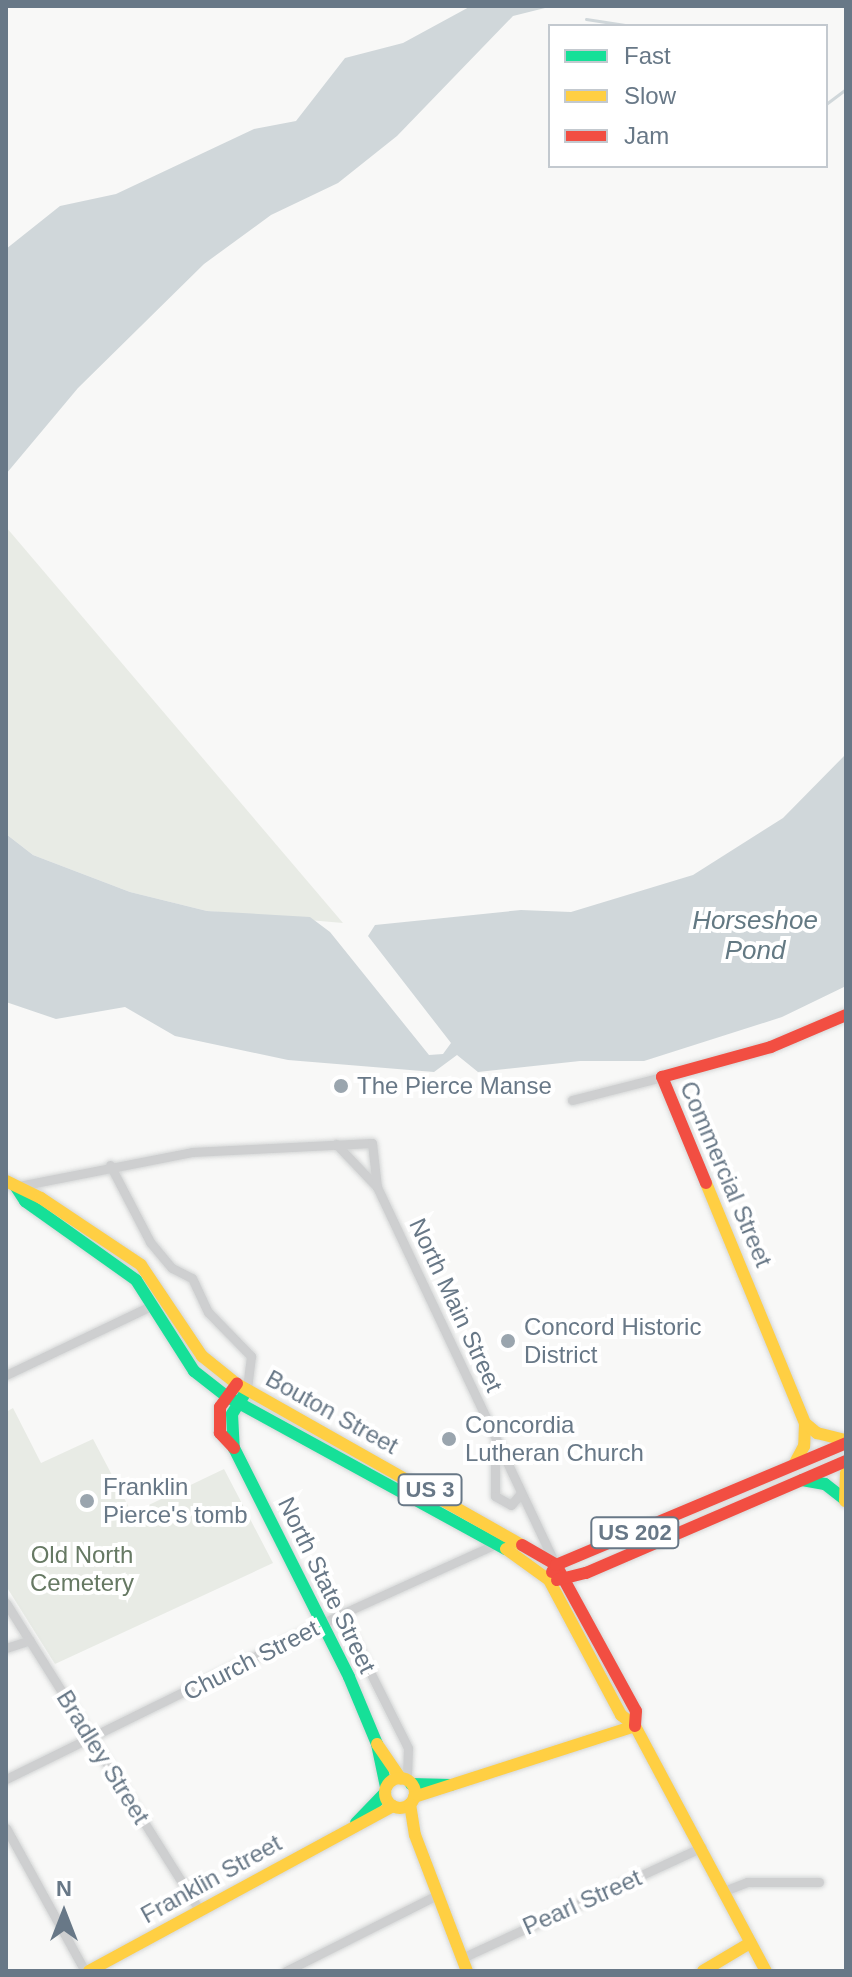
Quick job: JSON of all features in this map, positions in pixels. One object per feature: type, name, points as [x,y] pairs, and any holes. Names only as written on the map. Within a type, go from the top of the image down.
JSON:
[{"type":"main road","name":"Commercial Street","points":[[805,1423],[662,1077],[791,1040],[846,1015]]},
{"type":"main road","name":"US 3","points":[[9,1186],[25,1201],[136,1280],[194,1371],[232,1400]]},
{"type":"main road","name":"US 3","points":[[9,1186],[41,1198],[141,1265],[202,1356],[242,1387]]},
{"type":"main road","points":[[232,1400],[242,1387]]},
{"type":"main road","name":"Bouton Street","points":[[242,1387],[456,1504],[556,1565],[566,1581]]},
{"type":"main road","name":"Bouton Street","points":[[232,1400],[498,1543],[549,1580]]},
{"type":"main road","name":"North State Street","points":[[232,1400],[220,1407],[220,1433],[234,1448],[324,1624],[377,1744],[408,1789],[415,1835],[467,1971]]},
{"type":"main road","points":[[805,1423],[817,1433],[846,1441]]},
{"type":"main road","points":[[794,1465],[804,1446],[805,1423]]},
{"type":"main road","name":"US 202","points":[[846,1441],[556,1565],[549,1580],[566,1581],[846,1461]]},
{"type":"main road","points":[[845,1501],[846,1473]]},
{"type":"main road","points":[[802,1480],[825,1484],[845,1501]]},
{"type":"main road","name":"US 3","points":[[549,1580],[621,1715],[635,1726],[766,1971]]},
{"type":"main road","name":"US 3","points":[[566,1581],[636,1711],[635,1726]]},
{"type":"main road","points":[[408,1789],[451,1785],[635,1726]]},
{"type":"main road","name":"North State Street","points":[[377,1744],[386,1790],[394,1807],[415,1835]]},
{"type":"main road","name":"Franklin Street","points":[[355,1825],[386,1790],[408,1789]]},
{"type":"main road","name":"Franklin Street","points":[[87,1971],[355,1825],[394,1807],[408,1789]]},
{"type":"main road","points":[[703,1971],[750,1943]]},
{"type":"street","points":[[572,1100],[662,1077]]},
{"type":"street","name":"North Main Street","points":[[336,1144],[372,1143],[377,1187],[556,1565]]},
{"type":"street","points":[[9,1186],[192,1152],[336,1144]]},
{"type":"street","name":"North Main Street","points":[[336,1144],[377,1187]]},
{"type":"street","points":[[110,1165],[150,1242],[172,1268],[192,1278],[208,1312],[239,1341],[251,1366],[242,1387]]},
{"type":"street","points":[[6,1375],[153,1305]]},
{"type":"street","name":"North Main Street","points":[[496,1442],[495,1496],[511,1505],[521,1493]]},
{"type":"street","name":"Church Street","points":[[6,1779],[341,1614],[498,1543]]},
{"type":"street","name":"Bradley Street","points":[[6,1603],[199,1910]]},
{"type":"street","points":[[341,1614],[408,1748],[408,1789]]},
{"type":"street","points":[[6,1648],[30,1640]]},
{"type":"street","points":[[6,1828],[87,1971]]},
{"type":"street","name":"Pearl Street","points":[[462,1958],[702,1847]]},
{"type":"street","points":[[724,1891],[747,1882],[819,1882]]},
{"type":"street","points":[[286,1971],[304,1967],[437,1895]]},
{"type":"green space","points":[[6,527],[343,923],[207,911],[130,892],[33,855],[6,834]]},
{"type":"green space","name":"Old North Cemetery","points":[[13,1408],[41,1463],[93,1439],[132,1513],[224,1469],[273,1563],[55,1664],[6,1586],[6,1412]]},
{"type":"water","points":[[471,6],[553,6],[513,16],[397,136],[338,183],[271,215],[204,264],[78,388],[6,474],[6,249],[60,206],[116,194],[254,129],[296,121],[345,58],[403,43]]},
{"type":"water","name":"Horseshoe Pond","points":[[846,754],[846,986],[782,1017],[644,1061],[580,1061],[478,1072],[457,1055],[434,1072],[288,1060],[175,1036],[125,1007],[56,1019],[6,1002],[6,834],[33,855],[130,892],[207,911],[310,917],[330,932],[429,1055],[443,1054],[451,1043],[368,936],[375,925],[521,910],[571,912],[693,875],[783,818]]},
{"type":"waterway","points":[[586,19],[618,24]]},
{"type":"waterway","points":[[828,102],[846,89]]},
{"type":"traffic: fast","points":[[16,1187],[25,1201],[136,1280],[194,1371],[226,1396],[506,1549]]},
{"type":"traffic: fast","points":[[247,1390],[232,1414],[234,1448],[349,1677],[377,1744],[386,1787]]},
{"type":"traffic: fast","points":[[802,1480],[825,1484],[844,1499]]},
{"type":"traffic: fast","points":[[411,1784],[451,1785]]},
{"type":"traffic: fast","points":[[356,1823],[385,1793]]},
{"type":"traffic: slow","points":[[6,1181],[41,1198],[141,1265],[202,1356],[237,1384],[522,1545]]},
{"type":"traffic: slow","points":[[706,1183],[805,1423],[804,1446],[794,1465]]},
{"type":"traffic: slow","points":[[805,1423],[817,1433],[846,1440]]},
{"type":"traffic: slow","points":[[845,1501],[846,1473]]},
{"type":"traffic: slow","points":[[506,1549],[549,1580],[621,1715],[635,1726],[766,1971]]},
{"type":"traffic: slow","points":[[414,1797],[635,1726]]},
{"type":"traffic: slow","points":[[377,1744],[401,1779]]},
{"type":"traffic: slow","points":[[400,1778],[406,1779],[414,1787],[415,1793],[414,1799],[406,1807],[400,1808],[394,1807],[386,1799],[385,1793],[386,1787],[394,1779],[400,1778]]},
{"type":"traffic: slow","points":[[410,1804],[415,1835],[467,1971]]},
{"type":"traffic: slow","points":[[89,1971],[393,1806]]},
{"type":"traffic: slow","points":[[703,1971],[750,1943]]},
{"type":"traffic: jam","points":[[706,1183],[662,1077],[771,1047],[846,1015]]},
{"type":"traffic: jam","points":[[234,1448],[220,1433],[220,1407],[237,1384]]},
{"type":"traffic: jam","points":[[552,1572],[556,1565],[846,1443]]},
{"type":"traffic: jam","points":[[557,1580],[586,1573],[846,1461]]},
{"type":"traffic: jam","points":[[522,1545],[556,1565],[636,1711],[635,1726]]},
{"type":"place","name":"The Pierce Manse","points":[[341,1086]]},
{"type":"place","name":"Concord Historic District","points":[[508,1341]]},
{"type":"place","name":"Concordia Lutheran Church","points":[[449,1439]]},
{"type":"place","name":"Franklin Pierce's tomb","points":[[87,1501]]}]
